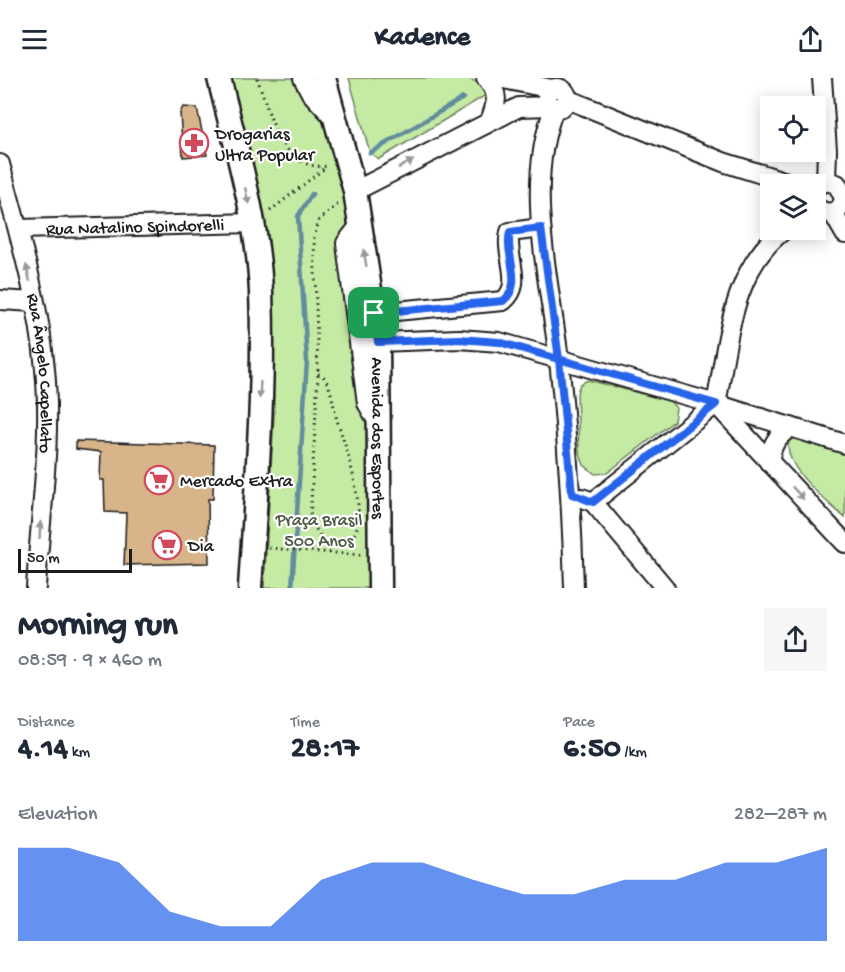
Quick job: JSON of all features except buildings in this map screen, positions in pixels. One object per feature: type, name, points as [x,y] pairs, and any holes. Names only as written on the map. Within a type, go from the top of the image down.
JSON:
[{"type":"main road","points":[[219,78],[254,223],[261,291],[262,362],[250,588]]},
{"type":"main road","name":"Avenida dos Esportes","points":[[324,78],[337,122],[337,161],[355,191],[378,342],[380,588]]},
{"type":"street","points":[[303,78],[311,93],[337,122]]},
{"type":"street","points":[[486,78],[497,93],[497,102],[490,120]]},
{"type":"street","points":[[499,78],[559,95],[723,162],[761,174]]},
{"type":"street","points":[[822,78],[828,150],[823,174]]},
{"type":"street","points":[[355,191],[490,120],[519,107],[559,95]]},
{"type":"street","points":[[559,95],[541,158],[541,228],[559,359],[572,494],[574,588]]},
{"type":"street","name":"Rua Ângelo Capellato","points":[[0,164],[18,229],[34,302],[45,369],[47,414],[36,588]]},
{"type":"street","points":[[826,185],[837,184],[845,198],[841,207],[826,210]]},
{"type":"street","points":[[826,212],[845,234]]},
{"type":"street","name":"Rua Natalino Spindorelli","points":[[18,229],[254,223]]},
{"type":"street","points":[[360,225],[346,243],[367,403],[380,425]]},
{"type":"street","points":[[374,313],[503,301],[511,295],[515,283],[507,242],[510,232],[541,228]]},
{"type":"street","points":[[593,502],[716,404],[737,296],[755,260],[774,240]]},
{"type":"street","points":[[0,300],[34,302]]},
{"type":"street","points":[[378,342],[469,339],[499,342],[716,404],[845,444]]},
{"type":"street","points":[[716,404],[845,543]]},
{"type":"street","points":[[770,462],[771,446],[779,435],[791,427]]},
{"type":"street","points":[[572,494],[593,502],[665,588]]},
{"type":"path","points":[[257,78],[285,151],[298,161],[313,167],[337,161]]},
{"type":"path","points":[[254,223],[337,161]]},
{"type":"path","points":[[318,374],[323,376],[328,387],[348,451],[358,499],[356,532],[348,542],[340,544],[323,540],[310,520],[318,374],[314,238],[319,220],[355,191]]},
{"type":"path","points":[[266,548],[380,556]]},
{"type":"green space","name":"Praça Brasil 500 Anos","points":[[229,78],[320,78],[346,194],[376,430],[368,588],[264,588],[274,417],[269,241]]},
{"type":"green space","points":[[349,78],[468,78],[486,87],[486,95],[379,159],[370,153]]},
{"type":"green space","points":[[588,380],[670,401],[676,408],[674,421],[607,473],[595,474],[584,465],[579,451],[577,393],[580,384]]},
{"type":"green space","points":[[790,438],[805,439],[845,450],[845,518],[817,493],[798,471],[788,448]]},
{"type":"waterway","points":[[370,153],[463,98]]},
{"type":"waterway","points":[[292,588],[307,361],[298,216],[312,194]]},
{"type":"place","name":"Drogarias Ultra Popular","points":[[194,143]]},
{"type":"place","name":"Mercado Extra","points":[[159,480]]},
{"type":"place","name":"Dia","points":[[167,545]]},
{"type":"route","points":[[374,313],[378,342],[459,339],[499,342],[559,359],[716,404],[593,502],[572,494],[559,359],[541,228],[510,232],[507,242],[515,283],[511,295],[503,301],[374,313]]}]
